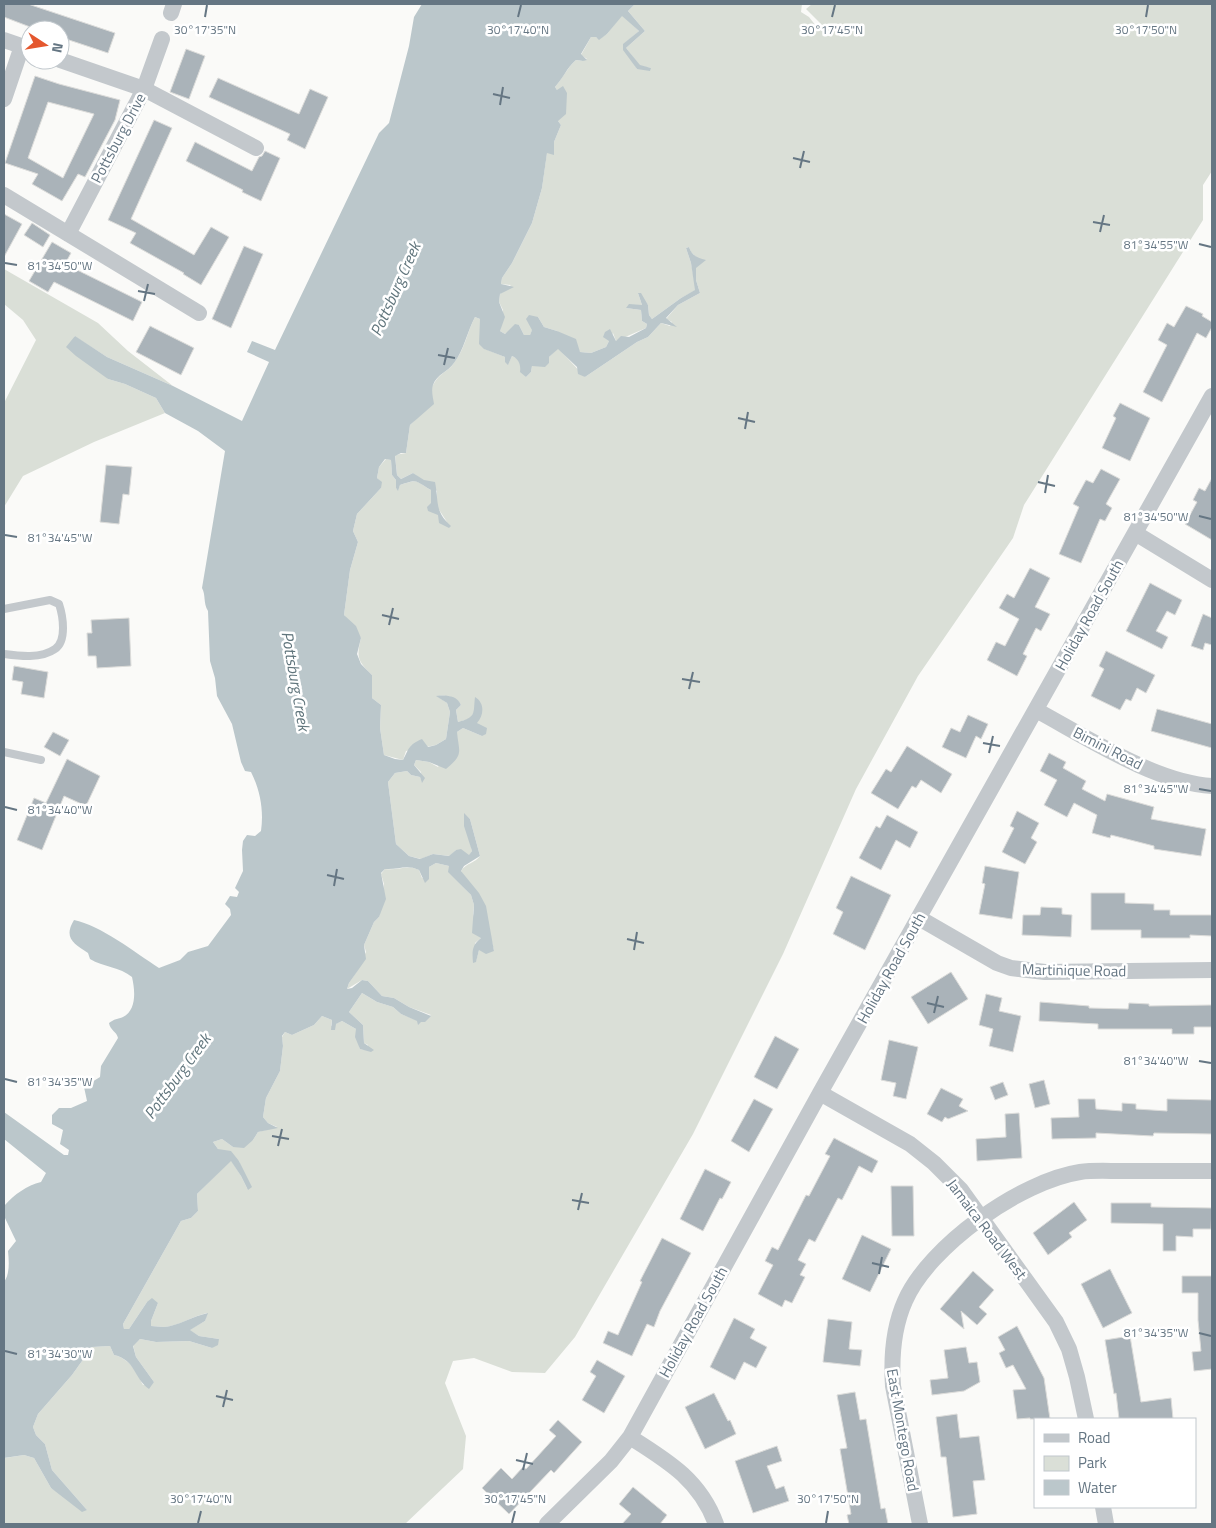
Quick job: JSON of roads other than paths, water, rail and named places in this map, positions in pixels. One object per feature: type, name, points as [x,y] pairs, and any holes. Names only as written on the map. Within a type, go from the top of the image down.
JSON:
[{"type":"street","name":"Pottsburg Drive","points":[[68,234],[144,89],[162,39]]},
{"type":"street","points":[[4,40],[20,46]]},
{"type":"street","points":[[4,99],[20,62]]},
{"type":"street","points":[[70,63],[144,89],[256,148]]},
{"type":"street","points":[[4,195],[199,313]]},
{"type":"street","name":"Holiday Road South","points":[[547,1524],[611,1461],[630,1437],[820,1093],[1212,396]]},
{"type":"street","points":[[1135,533],[1212,580]]},
{"type":"street","name":"Bimini Road","points":[[1036,710],[1139,765],[1168,776],[1204,786],[1212,786]]},
{"type":"street","name":"Martinique Road","points":[[919,918],[996,963],[1025,971],[1212,970]]},
{"type":"street","name":"Jamaica Road West","points":[[820,1093],[910,1144],[934,1164],[960,1190],[1056,1322],[1069,1349],[1086,1418]]},
{"type":"street","name":"East Montego Road","points":[[920,1524],[893,1386],[891,1362],[897,1322],[916,1281],[928,1266],[943,1250],[981,1218],[1017,1195],[1054,1178],[1081,1172],[1212,1170]]},
{"type":"street","points":[[630,1437],[668,1462],[688,1478],[703,1497],[716,1524]]},
{"type":"street","points":[[1103,1508],[1106,1524]]},
{"type":"lane","points":[[4,609],[50,600],[60,604],[63,614],[63,629],[60,643],[55,649],[34,655],[4,654]]},
{"type":"lane","points":[[4,752],[41,760]]},
{"type":"water","name":"Pottsburg Creek","points":[[422,4],[635,4],[628,11],[645,31],[626,48],[640,65],[651,68],[650,71],[637,69],[623,50],[623,44],[639,31],[622,16],[607,34],[599,40],[596,37],[591,37],[581,54],[587,60],[576,60],[555,87],[557,90],[563,86],[567,93],[566,114],[558,121],[561,125],[554,142],[554,155],[547,153],[542,188],[532,223],[512,263],[502,278],[501,284],[514,287],[500,294],[499,302],[505,317],[500,331],[505,334],[515,324],[519,325],[524,335],[530,335],[532,330],[526,319],[529,315],[538,317],[544,327],[576,339],[580,352],[591,353],[606,347],[609,341],[603,337],[605,332],[610,329],[616,341],[621,336],[629,337],[646,328],[647,324],[642,321],[641,310],[626,308],[629,304],[642,305],[638,293],[641,293],[648,305],[649,315],[652,319],[695,290],[691,263],[686,248],[689,247],[692,253],[706,260],[696,268],[696,280],[700,293],[678,305],[666,318],[677,327],[661,323],[648,337],[637,342],[585,377],[578,374],[577,367],[558,349],[549,357],[549,363],[545,367],[532,366],[531,372],[526,377],[520,372],[519,362],[514,357],[512,356],[508,365],[505,362],[505,357],[484,349],[479,344],[480,319],[475,317],[457,358],[452,366],[437,378],[433,385],[434,404],[410,425],[406,453],[395,456],[397,475],[401,479],[413,473],[424,480],[435,482],[438,506],[442,515],[451,526],[449,528],[439,523],[438,515],[428,511],[427,507],[431,503],[431,490],[413,481],[400,485],[398,491],[396,480],[392,475],[391,460],[385,459],[379,467],[377,478],[382,482],[381,488],[357,514],[353,531],[358,542],[350,570],[344,615],[356,626],[361,638],[357,654],[361,664],[372,675],[372,698],[381,705],[380,728],[384,755],[403,760],[409,748],[417,741],[422,739],[428,747],[446,739],[450,712],[447,703],[436,696],[450,696],[457,699],[461,705],[456,710],[458,722],[473,714],[475,697],[481,702],[482,706],[481,716],[477,723],[487,728],[486,734],[482,736],[463,728],[457,732],[459,753],[456,760],[446,769],[429,762],[416,760],[414,765],[425,778],[422,783],[420,777],[411,775],[407,771],[395,773],[388,782],[396,844],[409,856],[420,859],[433,854],[449,856],[456,850],[461,849],[469,855],[472,851],[464,826],[464,813],[470,819],[480,856],[464,866],[461,871],[479,893],[486,906],[494,951],[486,954],[479,950],[476,962],[473,963],[473,949],[481,938],[472,933],[474,905],[471,895],[448,872],[449,866],[436,863],[429,867],[429,879],[425,883],[419,870],[414,868],[385,869],[381,873],[386,899],[364,945],[366,959],[349,983],[347,989],[352,988],[362,980],[368,981],[382,996],[394,998],[409,1007],[431,1016],[425,1022],[421,1022],[418,1025],[417,1021],[401,1014],[393,1007],[377,1002],[362,993],[349,1012],[363,1025],[364,1043],[374,1050],[371,1052],[360,1049],[355,1037],[356,1029],[342,1021],[336,1024],[335,1030],[331,1030],[332,1020],[322,1016],[314,1025],[292,1035],[285,1032],[282,1036],[283,1046],[280,1071],[266,1098],[263,1117],[268,1123],[278,1128],[258,1132],[253,1140],[244,1148],[233,1147],[222,1139],[213,1142],[218,1149],[231,1151],[239,1161],[252,1187],[248,1190],[231,1161],[197,1194],[198,1211],[191,1218],[181,1221],[123,1324],[124,1329],[129,1329],[147,1302],[152,1298],[158,1303],[151,1326],[169,1326],[208,1313],[205,1321],[190,1330],[199,1336],[219,1339],[218,1345],[212,1348],[189,1341],[156,1342],[140,1339],[133,1346],[136,1357],[154,1382],[149,1389],[140,1380],[127,1361],[114,1355],[110,1346],[92,1347],[72,1375],[38,1414],[33,1427],[36,1435],[45,1444],[52,1470],[87,1510],[82,1512],[51,1488],[34,1458],[24,1455],[4,1458],[4,1282],[8,1271],[8,1251],[16,1241],[5,1218],[5,1205],[21,1191],[41,1182],[46,1173],[4,1139],[4,1112],[64,1155],[68,1155],[69,1150],[60,1144],[63,1130],[52,1124],[52,1115],[59,1108],[71,1108],[87,1101],[84,1087],[100,1077],[101,1066],[118,1038],[109,1023],[128,1014],[134,999],[132,977],[122,971],[90,959],[88,953],[78,947],[72,940],[70,931],[74,920],[106,933],[159,968],[180,960],[188,952],[208,946],[231,915],[230,909],[225,904],[230,896],[237,897],[239,892],[235,888],[243,871],[243,841],[247,835],[255,836],[261,831],[262,815],[257,786],[251,772],[245,771],[241,762],[232,724],[217,696],[215,678],[210,661],[208,611],[202,588],[225,451],[198,431],[165,413],[156,398],[125,384],[108,379],[66,347],[75,336],[107,357],[173,386],[242,421],[269,362],[247,352],[252,341],[275,350],[379,133],[389,123],[409,46],[414,17]]}]
